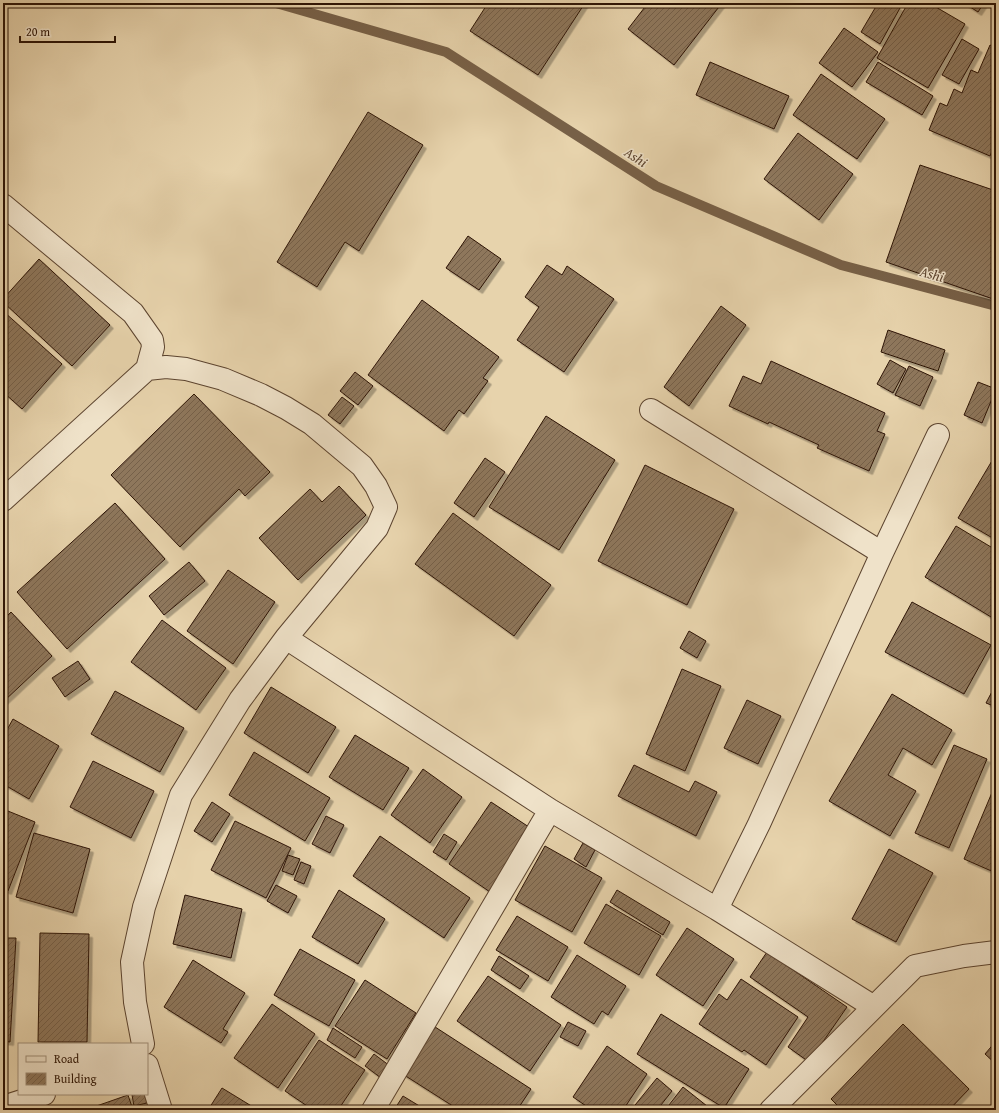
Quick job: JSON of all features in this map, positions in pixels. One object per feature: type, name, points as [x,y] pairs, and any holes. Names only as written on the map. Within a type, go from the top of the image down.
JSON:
[{"type":"street","points":[[3,205],[133,314],[152,340],[153,347],[147,369],[3,500]]},
{"type":"street","points":[[143,1043],[135,1002],[132,962],[144,907],[182,795],[240,700],[286,638],[377,528],[386,507],[376,486],[362,466],[312,424],[261,395],[223,379],[186,369],[166,367],[147,369]]},
{"type":"street","points":[[651,410],[882,552]]},
{"type":"street","points":[[717,909],[758,824],[882,552],[938,435]]},
{"type":"street","points":[[286,638],[550,810],[717,909],[874,1007]]},
{"type":"street","points":[[373,1110],[550,810]]},
{"type":"street","points":[[771,1110],[915,966],[964,956],[996,952]]},
{"type":"street","points":[[148,1068],[161,1110]]},
{"type":"street","points":[[3,1107],[41,1095]]},
{"type":"building","points":[[488,3],[585,3],[538,75],[470,31]]},
{"type":"building","points":[[648,3],[722,3],[674,65],[628,29]]},
{"type":"building","points":[[878,3],[892,3],[900,8],[880,44],[861,32]]},
{"type":"building","points":[[908,3],[929,3],[965,24],[928,88],[877,58]]},
{"type":"building","points":[[964,3],[984,3],[978,12]]},
{"type":"building","points":[[844,28],[878,52],[852,87],[819,63]]},
{"type":"building","points":[[962,39],[979,49],[959,84],[942,75]]},
{"type":"building","points":[[990,45],[996,48],[996,141],[990,156],[929,130],[940,103],[947,106],[954,89],[962,93],[971,70],[978,73]]},
{"type":"building","points":[[710,62],[789,96],[774,129],[696,95]]},
{"type":"building","points":[[878,62],[933,96],[922,115],[866,82]]},
{"type":"building","points":[[821,74],[885,119],[857,159],[793,115]]},
{"type":"building","points":[[368,112],[423,145],[359,251],[345,242],[317,287],[277,262]]},
{"type":"building","points":[[798,133],[853,174],[819,220],[764,179]]},
{"type":"building","points":[[920,165],[996,191],[996,300],[886,262]]},
{"type":"building","points":[[468,236],[501,259],[479,290],[446,268]]},
{"type":"building","points":[[39,259],[110,325],[72,366],[3,302],[3,299]]},
{"type":"building","points":[[547,265],[562,275],[567,266],[614,299],[564,372],[517,340],[539,307],[525,297]]},
{"type":"building","points":[[422,300],[499,357],[483,378],[488,381],[464,414],[459,410],[444,431],[368,375]]},
{"type":"building","points":[[721,306],[746,325],[689,406],[664,387]]},
{"type":"building","points":[[3,311],[62,364],[22,409],[3,392]]},
{"type":"building","points":[[888,330],[945,350],[938,371],[881,352]]},
{"type":"building","points":[[890,360],[906,369],[893,393],[877,384]]},
{"type":"building","points":[[771,361],[885,413],[877,431],[885,434],[869,471],[817,448],[819,445],[769,422],[768,424],[729,406],[743,376],[761,384]]},
{"type":"building","points":[[909,366],[933,377],[920,406],[895,395]]},
{"type":"building","points":[[355,372],[373,386],[358,405],[340,391]]},
{"type":"building","points":[[978,382],[996,389],[982,423],[964,415]]},
{"type":"building","points":[[194,394],[270,472],[245,496],[239,489],[180,547],[111,475]]},
{"type":"building","points":[[342,397],[354,406],[340,424],[328,415]]},
{"type":"building","points":[[546,416],[615,460],[559,550],[489,507]]},
{"type":"building","points":[[996,454],[996,540],[958,518]]},
{"type":"building","points":[[485,458],[505,472],[474,517],[454,503]]},
{"type":"building","points":[[645,465],[734,509],[687,605],[598,561]]},
{"type":"building","points":[[339,486],[366,515],[298,580],[259,538],[310,489],[322,502]]},
{"type":"building","points":[[115,503],[165,559],[67,649],[17,592]]},
{"type":"building","points":[[453,513],[551,585],[514,636],[415,564]]},
{"type":"building","points":[[956,526],[996,550],[996,620],[925,577]]},
{"type":"building","points":[[189,562],[205,581],[164,615],[149,596]]},
{"type":"building","points":[[228,570],[275,602],[233,664],[187,631]]},
{"type":"building","points":[[912,602],[991,645],[964,694],[885,652]]},
{"type":"building","points":[[11,612],[52,656],[3,702],[3,620]]},
{"type":"building","points":[[162,620],[226,668],[196,710],[131,662]]},
{"type":"building","points":[[689,631],[706,641],[697,658],[680,648]]},
{"type":"building","points":[[78,661],[90,679],[65,697],[52,678]]},
{"type":"building","points":[[682,669],[721,686],[685,771],[646,754]]},
{"type":"building","points":[[996,684],[996,707],[986,703]]},
{"type":"building","points":[[271,687],[336,727],[308,773],[244,733]]},
{"type":"building","points":[[115,691],[184,728],[160,772],[91,734]]},
{"type":"building","points":[[892,694],[952,730],[932,765],[903,748],[888,775],[916,791],[890,836],[829,801]]},
{"type":"building","points":[[747,700],[781,716],[758,764],[724,748]]},
{"type":"building","points":[[13,719],[59,746],[29,799],[3,784],[3,737]]},
{"type":"building","points":[[355,735],[409,768],[383,810],[329,777]]},
{"type":"building","points":[[954,745],[987,759],[949,848],[915,833]]},
{"type":"building","points":[[254,752],[330,798],[305,841],[229,795]]},
{"type":"building","points":[[93,761],[154,791],[131,838],[70,807]]},
{"type":"building","points":[[634,765],[689,792],[695,781],[717,792],[696,836],[618,796]]},
{"type":"building","points":[[423,769],[462,797],[430,843],[391,815]]},
{"type":"building","points":[[996,783],[996,873],[964,859]]},
{"type":"building","points":[[212,802],[230,814],[212,842],[194,831]]},
{"type":"building","points":[[491,802],[535,831],[493,894],[449,864]]},
{"type":"building","points":[[3,809],[35,822],[8,891],[3,889]]},
{"type":"building","points":[[326,816],[344,825],[330,853],[312,844]]},
{"type":"building","points":[[235,821],[291,848],[266,898],[211,870]]},
{"type":"building","points":[[34,833],[90,849],[73,913],[16,897]]},
{"type":"building","points":[[444,834],[457,842],[446,860],[433,852]]},
{"type":"building","points":[[380,836],[470,898],[444,938],[353,876]]},
{"type":"building","points":[[583,843],[595,850],[586,867],[574,859]]},
{"type":"building","points":[[545,846],[602,878],[572,932],[515,900]]},
{"type":"building","points":[[889,849],[933,873],[896,942],[852,919]]},
{"type":"building","points":[[288,855],[300,859],[293,875],[282,871]]},
{"type":"building","points":[[301,862],[311,866],[304,884],[294,880]]},
{"type":"building","points":[[276,885],[297,896],[288,913],[267,901]]},
{"type":"building","points":[[339,890],[385,919],[358,964],[312,937]]},
{"type":"building","points":[[617,890],[670,922],[663,935],[610,902]]},
{"type":"building","points":[[185,895],[242,909],[231,958],[173,944]]},
{"type":"building","points":[[606,904],[661,936],[639,975],[584,943]]},
{"type":"building","points":[[517,916],[568,947],[548,981],[496,950]]},
{"type":"building","points":[[687,928],[734,959],[703,1006],[656,975]]},
{"type":"building","points":[[40,933],[89,934],[87,1042],[38,1042]]},
{"type":"building","points":[[3,938],[16,938],[10,1042],[3,1041]]},
{"type":"building","points":[[300,949],[355,980],[329,1026],[274,995]]},
{"type":"building","points":[[767,952],[847,1007],[809,1062],[788,1047],[808,1017],[750,977]]},
{"type":"building","points":[[577,955],[626,986],[608,1015],[602,1011],[594,1024],[551,997]]},
{"type":"building","points":[[499,956],[529,976],[520,989],[491,970]]},
{"type":"building","points":[[193,960],[245,993],[223,1029],[228,1032],[221,1043],[164,1007]]},
{"type":"building","points":[[488,976],[561,1025],[530,1071],[457,1021]]},
{"type":"building","points":[[741,979],[798,1017],[766,1065],[744,1050],[742,1052],[699,1024],[719,994],[727,1000]]},
{"type":"building","points":[[365,980],[416,1013],[387,1059],[335,1026]]},
{"type":"building","points":[[272,1004],[315,1034],[278,1088],[234,1058]]},
{"type":"building","points":[[661,1014],[749,1069],[724,1108],[637,1054]]},
{"type":"building","points":[[568,1022],[586,1031],[578,1046],[560,1037]]},
{"type":"building","points":[[903,1024],[969,1089],[949,1110],[842,1110],[831,1099]]},
{"type":"building","points":[[432,1025],[531,1089],[517,1110],[459,1110],[401,1073]]},
{"type":"building","points":[[333,1028],[362,1047],[355,1058],[327,1040]]},
{"type":"building","points":[[319,1040],[365,1070],[338,1110],[313,1110],[285,1091]]},
{"type":"building","points":[[996,1041],[996,1064],[985,1054]]},
{"type":"building","points":[[607,1046],[647,1074],[623,1110],[592,1110],[573,1097]]},
{"type":"building","points":[[374,1054],[394,1069],[385,1081],[365,1066]]},
{"type":"building","points":[[657,1078],[672,1091],[657,1110],[631,1110]]},
{"type":"building","points":[[683,1087],[712,1110],[665,1110]]},
{"type":"building","points":[[222,1088],[258,1110],[208,1110]]},
{"type":"building","points":[[128,1095],[133,1110],[85,1110]]},
{"type":"building","points":[[132,1095],[145,1095],[147,1103],[134,1106]]},
{"type":"building","points":[[403,1096],[426,1110],[394,1110]]},
{"type":"waterway","name":"Ashi","points":[[276,3],[446,52],[656,186],[841,265],[996,306]]}]
